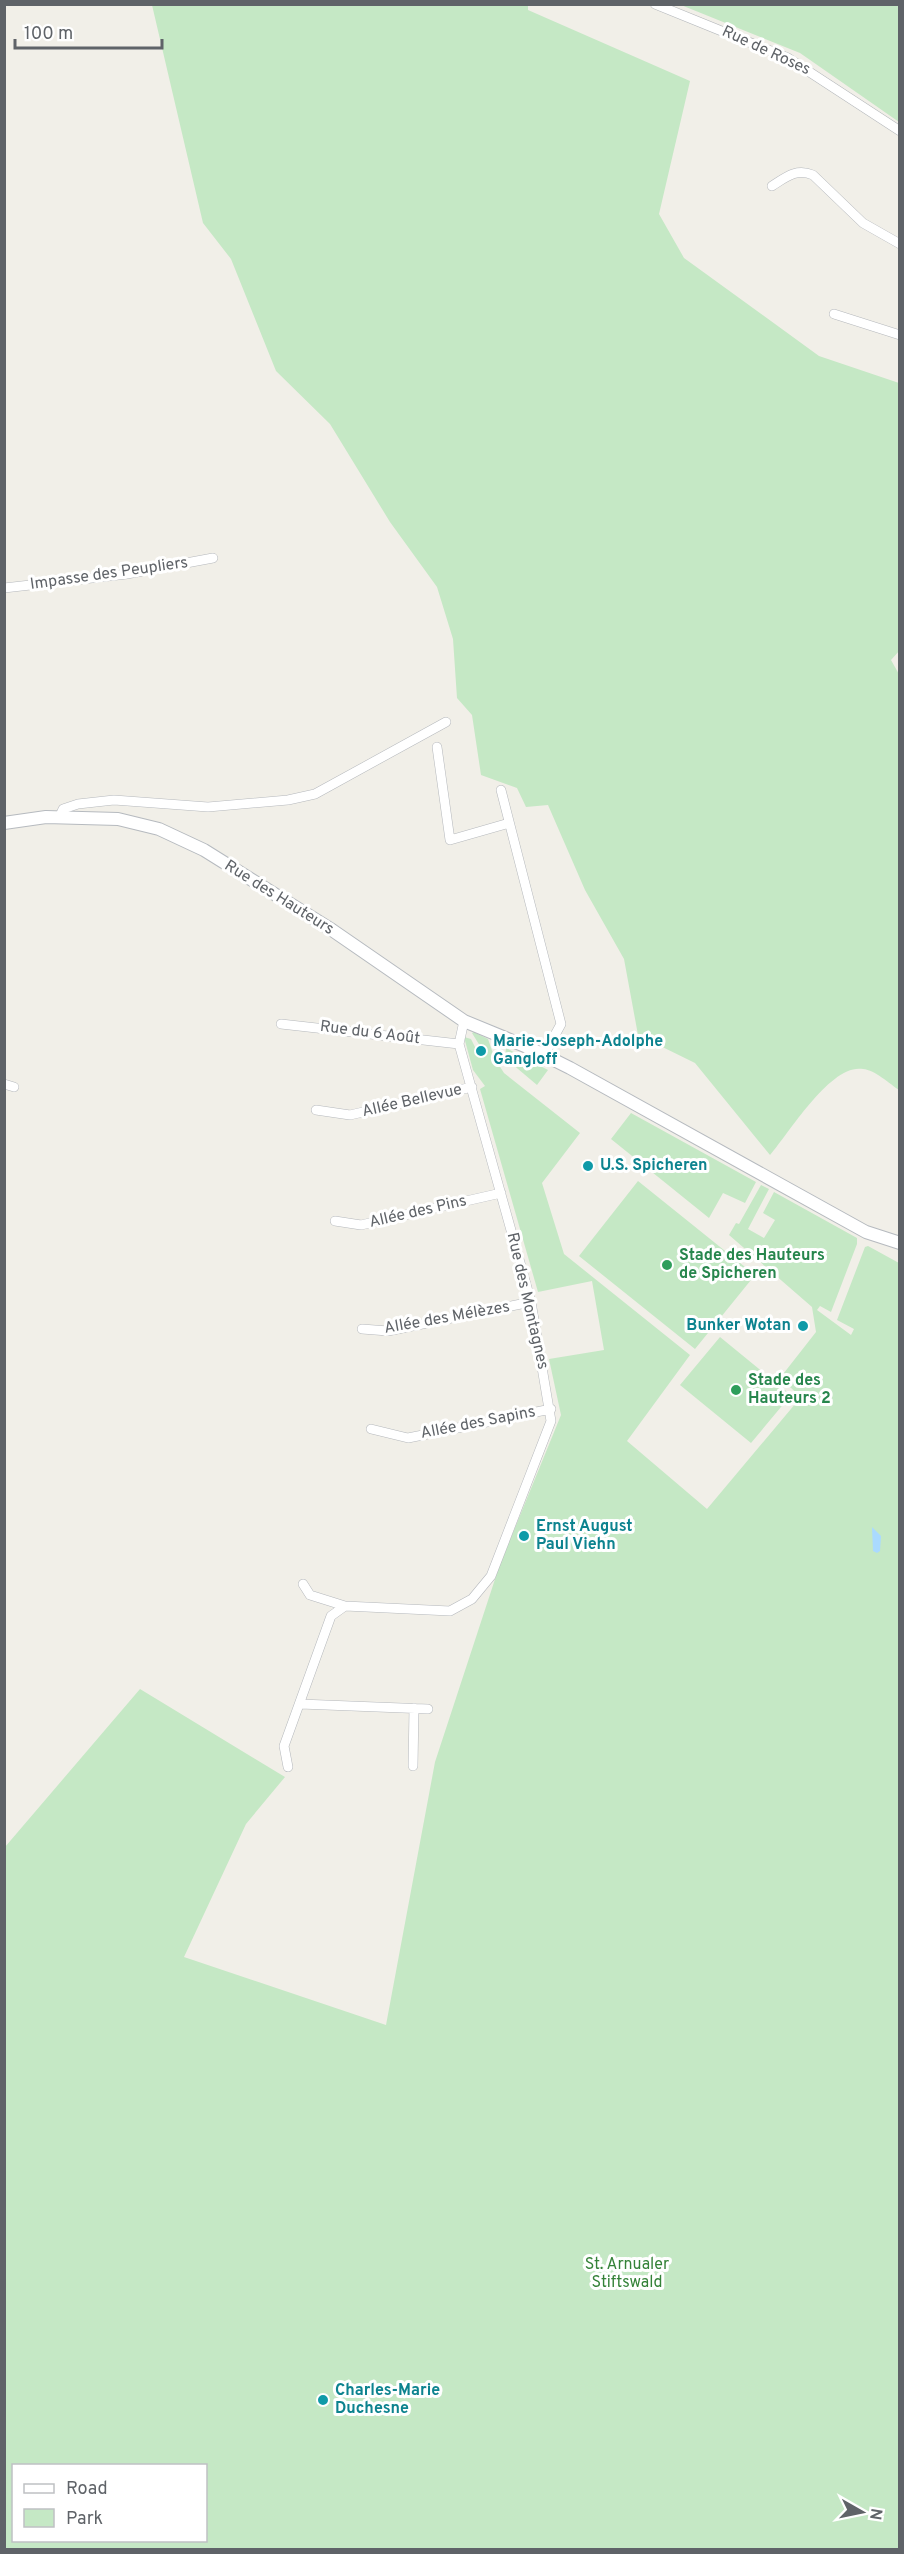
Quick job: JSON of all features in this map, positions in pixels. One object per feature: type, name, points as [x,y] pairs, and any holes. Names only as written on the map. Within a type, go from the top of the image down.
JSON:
[{"type":"street","name":"Rue de Roses","points":[[655,4],[788,58],[900,131]]},
{"type":"street","points":[[772,186],[794,172],[804,171],[813,175],[863,223],[900,244]]},
{"type":"street","points":[[834,314],[900,335]]},
{"type":"street","name":"Impasse des Peupliers","points":[[4,588],[127,574],[213,558]]},
{"type":"street","points":[[59,818],[63,809],[78,804],[114,800],[208,807],[288,800],[315,794],[446,722]]},
{"type":"street","points":[[437,747],[450,840],[509,823]]},
{"type":"street","points":[[501,790],[561,1024],[544,1055]]},
{"type":"street","name":"Rue des Hauteurs","points":[[4,823],[59,818],[118,819],[159,829],[204,850],[332,930],[464,1021],[544,1055],[866,1232],[900,1243]]},
{"type":"street","name":"Rue des Montagnes","points":[[303,1584],[310,1595],[345,1606],[450,1611],[472,1599],[491,1576],[552,1421],[531,1302],[459,1044],[464,1021]]},
{"type":"street","name":"Rue du 6 Août","points":[[281,1024],[459,1044]]},
{"type":"street","name":"Allée Bellevue","points":[[316,1110],[350,1115],[472,1087]]},
{"type":"street","name":"Allée des Pins","points":[[335,1221],[361,1225],[501,1193]]},
{"type":"street","name":"Allée des Mélèzes","points":[[362,1329],[388,1330],[531,1302]]},
{"type":"street","name":"Allée des Sapins","points":[[371,1429],[408,1438],[551,1409]]},
{"type":"street","points":[[288,1767],[284,1746],[332,1616],[345,1606]]},
{"type":"street","points":[[300,1704],[428,1709]]},
{"type":"street","points":[[412,1766],[414,1708]]},
{"type":"green space","points":[[152,5],[528,5],[528,10],[690,81],[659,214],[684,258],[819,356],[899,383],[900,650],[891,660],[900,676],[899,1090],[872,1072],[863,1069],[851,1070],[838,1077],[812,1101],[770,1155],[695,1063],[638,1035],[624,959],[585,890],[548,805],[526,807],[517,788],[481,775],[472,715],[457,698],[453,639],[437,587],[390,522],[330,424],[276,371],[231,259],[203,223]]},
{"type":"green space","points":[[681,5],[899,5],[899,122],[800,53]]},
{"type":"green space","name":"St. Arnualer Stiftswald","points":[[472,1033],[488,1039],[495,1059],[504,1073],[580,1133],[542,1183],[564,1254],[690,1355],[627,1441],[707,1509],[801,1397],[780,1378],[816,1332],[812,1307],[729,1235],[736,1223],[739,1224],[761,1185],[769,1189],[748,1229],[764,1238],[775,1220],[763,1213],[774,1192],[857,1238],[857,1244],[831,1312],[820,1306],[817,1310],[851,1335],[854,1329],[837,1320],[865,1247],[868,1246],[899,1263],[899,2549],[5,2550],[5,1847],[140,1689],[285,1777],[246,1824],[184,1957],[386,2025],[435,1762],[499,1567],[561,1415],[549,1359],[604,1350],[592,1281],[538,1292],[480,1089],[485,1086],[473,1070],[464,1037],[471,1039],[480,1057],[487,1052],[482,1045],[480,1046]]},
{"type":"green space","points":[[506,1048],[548,1070],[537,1085],[505,1058]]},
{"type":"green space","points":[[631,1113],[756,1182],[745,1203],[723,1193],[709,1218],[611,1139]]},
{"type":"green space","name":"Stade des Hauteurs de Spicheren","points":[[638,1181],[755,1275],[695,1349],[579,1256]]},
{"type":"green space","name":"Stade des Hauteurs 2","points":[[720,1337],[791,1395],[751,1443],[680,1385]]},
{"type":"water","points":[[872,1527],[881,1536],[880,1551],[877,1553],[873,1551]]},
{"type":"place","name":"Marie-Joseph-Adolphe Gangloff","points":[[481,1051]]},
{"type":"place","name":"U.S. Spicheren","points":[[588,1166]]},
{"type":"place","name":"Stade des Hauteurs de Spicheren","points":[[667,1265]]},
{"type":"place","name":"Bunker Wotan","points":[[803,1326]]},
{"type":"place","name":"Stade des Hauteurs 2","points":[[736,1390]]},
{"type":"place","name":"Ernst August Paul Viehn","points":[[524,1536]]},
{"type":"place","name":"Charles-Marie Duchesne","points":[[323,2400]]}]
